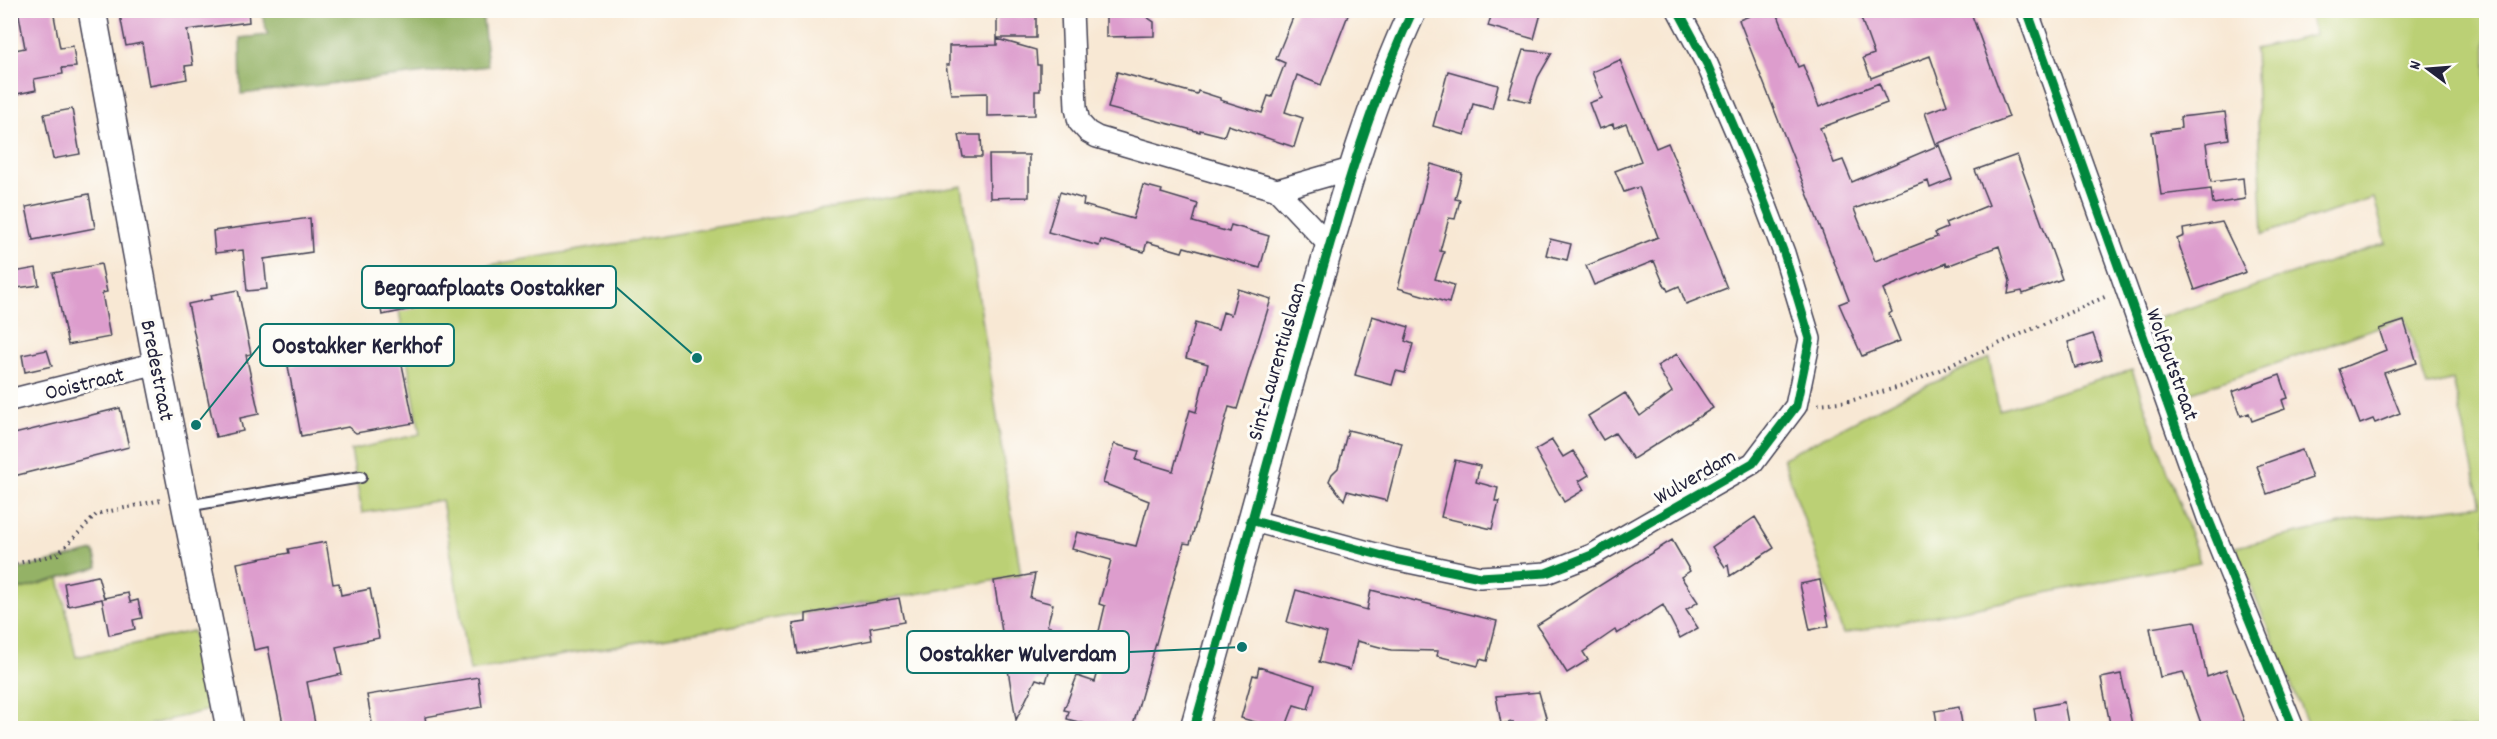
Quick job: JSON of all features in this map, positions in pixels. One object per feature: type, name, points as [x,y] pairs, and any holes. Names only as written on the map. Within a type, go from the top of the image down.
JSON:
[{"type":"street","name":"Bredestraat","points":[[92,10],[157,363],[230,729]]},
{"type":"street","points":[[1072,10],[1076,108],[1079,122],[1088,132],[1121,145],[1277,190],[1330,246]]},
{"type":"street","name":"Sint-Laurentiuslaan","points":[[1194,729],[1250,520],[1330,246],[1354,168],[1413,10]]},
{"type":"street","name":"Wulverdam","points":[[1250,520],[1394,559],[1480,577],[1546,573],[1592,555],[1753,463],[1796,406],[1810,339],[1784,253],[1751,166],[1707,64],[1678,10]]},
{"type":"street","name":"Wolfputstraat","points":[[2027,10],[2208,518],[2293,729]]},
{"type":"street","points":[[1277,190],[1354,168]]},
{"type":"street","name":"Ooistraat","points":[[10,400],[157,363]]},
{"type":"lane","points":[[184,498],[361,477]]},
{"type":"path","points":[[1796,406],[1850,401],[1903,386],[2126,288]]},
{"type":"path","points":[[10,565],[58,554],[97,514],[184,498]]},
{"type":"green space","points":[[261,11],[482,11],[488,66],[241,94],[240,38],[268,35]]},
{"type":"green space","points":[[2309,11],[2486,11],[2486,728],[2309,728],[2235,547],[2364,519],[2481,505],[2453,380],[2427,387],[2405,317],[2177,397],[2150,321],[2386,243],[2374,198],[2263,234],[2255,49],[2315,35]]},
{"type":"green space","points":[[962,186],[1021,576],[470,671],[442,500],[362,513],[351,450],[420,434],[394,281]]},
{"type":"green space","points":[[1989,358],[1999,410],[2132,370],[2200,562],[1843,634],[1783,458],[1897,399]]},
{"type":"green space","points":[[94,551],[98,567],[11,592],[11,571]]},
{"type":"green space","points":[[59,578],[76,657],[193,631],[212,709],[136,728],[11,728],[11,592]]},
{"type":"building","points":[[18,10],[53,10],[60,48],[73,46],[76,67],[62,68],[63,74],[34,79],[36,90],[17,94],[10,51],[25,48]]},
{"type":"building","points":[[119,10],[248,10],[249,22],[187,30],[193,65],[185,66],[187,79],[149,86],[142,43],[126,46]]},
{"type":"building","points":[[1106,10],[1147,10],[1147,17],[1154,22],[1154,36],[1106,37]]},
{"type":"building","points":[[1296,10],[1350,10],[1321,85],[1297,75],[1285,112],[1303,118],[1294,147],[1228,125],[1224,136],[1108,108],[1117,72],[1197,94],[1198,91],[1262,113],[1268,96],[1272,97],[1285,63],[1276,59]]},
{"type":"building","points":[[1493,10],[1542,10],[1534,39],[1488,26]]},
{"type":"building","points":[[1765,10],[1776,10],[1798,67],[1803,65],[1819,107],[1879,83],[1887,103],[1820,128],[1834,163],[1843,160],[1852,182],[1939,145],[1952,179],[1930,188],[1928,181],[1854,209],[1875,261],[1937,237],[1935,233],[1947,228],[1945,223],[1989,205],[1975,170],[2017,155],[2062,279],[2023,294],[2022,291],[2008,294],[2010,281],[1999,246],[1947,266],[1946,263],[1883,289],[1892,312],[1889,314],[1900,341],[1862,356],[1839,304],[1849,300],[1739,20]]},
{"type":"building","points":[[1858,10],[1970,10],[2009,117],[1936,144],[1925,113],[1947,105],[1930,56],[1871,78],[1863,58],[1874,54]]},
{"type":"building","points":[[1036,16],[1036,38],[997,38],[997,17]]},
{"type":"building","points":[[997,39],[1036,50],[1037,65],[1040,65],[1040,91],[1035,91],[1035,115],[987,116],[987,93],[951,94],[946,65],[949,65],[949,46],[997,45]]},
{"type":"building","points":[[1523,50],[1552,53],[1538,77],[1530,102],[1508,97]]},
{"type":"building","points":[[1620,60],[1656,148],[1668,143],[1727,288],[1686,304],[1679,286],[1668,291],[1665,287],[1654,261],[1594,285],[1586,266],[1658,237],[1639,187],[1624,192],[1615,171],[1641,161],[1626,123],[1614,128],[1613,124],[1599,129],[1589,103],[1602,98],[1592,72]]},
{"type":"building","points":[[1448,71],[1498,85],[1492,109],[1473,104],[1465,135],[1433,126]]},
{"type":"building","points":[[72,109],[80,154],[53,159],[44,114]]},
{"type":"building","points":[[2225,112],[2229,139],[2206,143],[2211,182],[2243,178],[2245,199],[2213,204],[2211,189],[2161,195],[2152,132],[2181,128],[2180,117]]},
{"type":"building","points":[[959,135],[981,135],[982,157],[963,157]]},
{"type":"building","points":[[989,155],[1029,155],[1029,197],[990,198]]},
{"type":"building","points":[[1431,164],[1462,173],[1455,199],[1460,200],[1455,219],[1449,218],[1440,251],[1444,252],[1435,279],[1454,285],[1449,303],[1398,288]]},
{"type":"building","points":[[1143,185],[1198,204],[1193,222],[1229,232],[1231,225],[1269,236],[1260,268],[1184,247],[1182,252],[1147,242],[1144,252],[1101,240],[1099,246],[1048,232],[1060,192],[1084,199],[1083,205],[1133,219]]},
{"type":"building","points":[[89,194],[95,228],[33,240],[26,207]]},
{"type":"building","points":[[310,218],[312,252],[264,259],[267,289],[247,291],[243,250],[215,253],[213,231]]},
{"type":"building","points":[[2222,222],[2246,272],[2195,290],[2177,239],[2184,236],[2183,229]]},
{"type":"building","points":[[1550,239],[1571,244],[1567,260],[1546,255]]},
{"type":"building","points":[[101,264],[107,292],[102,293],[110,337],[68,345],[53,273]]},
{"type":"building","points":[[36,268],[39,285],[17,288],[14,272]]},
{"type":"building","points":[[430,277],[436,304],[382,315],[377,287]]},
{"type":"building","points":[[1238,289],[1271,299],[1237,409],[1229,407],[1190,544],[1184,543],[1132,729],[1089,729],[1090,725],[1067,719],[1069,711],[1064,710],[1077,676],[1095,682],[1105,648],[1096,644],[1105,606],[1099,604],[1111,560],[1072,549],[1077,532],[1136,546],[1149,501],[1103,483],[1114,444],[1139,451],[1136,460],[1173,471],[1190,410],[1196,412],[1208,364],[1186,358],[1195,323],[1218,330],[1223,312],[1231,315]]},
{"type":"building","points":[[238,290],[251,354],[246,355],[259,414],[240,418],[243,431],[216,437],[188,304],[212,299],[211,295]]},
{"type":"building","points":[[1372,316],[1409,327],[1405,341],[1413,344],[1405,373],[1396,371],[1392,385],[1355,375]]},
{"type":"building","points":[[2404,321],[2417,363],[2384,373],[2400,413],[2375,423],[2373,419],[2360,424],[2339,369],[2386,350],[2379,329]]},
{"type":"building","points":[[2093,334],[2102,360],[2075,368],[2068,342]]},
{"type":"building","points":[[398,345],[414,423],[356,433],[348,427],[301,436],[288,366]]},
{"type":"building","points":[[47,350],[52,366],[25,372],[22,355]]},
{"type":"building","points":[[1677,354],[1713,408],[1633,459],[1615,433],[1603,440],[1588,416],[1625,393],[1640,416],[1672,392],[1657,366]]},
{"type":"building","points":[[2280,375],[2288,398],[2282,400],[2285,409],[2252,421],[2249,413],[2241,416],[2232,392]]},
{"type":"building","points":[[120,408],[129,447],[10,477],[10,435]]},
{"type":"building","points":[[1348,430],[1402,443],[1387,501],[1347,491],[1344,500],[1329,481],[1338,468]]},
{"type":"building","points":[[1552,440],[1563,457],[1573,451],[1589,475],[1579,481],[1584,490],[1564,502],[1535,450]]},
{"type":"building","points":[[2302,450],[2312,478],[2267,494],[2257,466]]},
{"type":"building","points":[[1455,460],[1480,466],[1476,482],[1498,488],[1495,501],[1499,501],[1492,529],[1441,517]]},
{"type":"building","points":[[1755,517],[1774,548],[1730,576],[1728,565],[1725,567],[1712,547]]},
{"type":"building","points":[[1672,540],[1690,571],[1681,577],[1698,602],[1686,610],[1698,628],[1680,638],[1663,605],[1617,634],[1615,630],[1583,652],[1588,660],[1567,673],[1537,625]]},
{"type":"building","points":[[326,542],[333,584],[339,583],[341,595],[370,589],[379,638],[336,647],[342,674],[307,682],[316,729],[284,729],[268,647],[254,650],[237,563],[289,553],[288,549]]},
{"type":"building","points":[[1035,574],[1030,598],[1053,604],[1047,626],[1061,630],[1046,682],[1036,679],[1016,720],[994,581]]},
{"type":"building","points":[[98,576],[104,598],[128,593],[130,602],[138,600],[142,618],[133,620],[135,629],[109,635],[102,599],[68,606],[64,583]]},
{"type":"building","points":[[1820,580],[1829,626],[1810,630],[1800,584]]},
{"type":"building","points":[[1296,590],[1367,610],[1371,590],[1497,621],[1487,661],[1480,659],[1478,666],[1437,656],[1438,651],[1391,650],[1357,641],[1350,670],[1319,662],[1327,633],[1287,622]]},
{"type":"building","points":[[899,598],[904,622],[870,628],[872,640],[798,654],[793,624],[806,622],[806,614]]},
{"type":"building","points":[[2195,621],[2207,677],[2226,670],[2244,721],[2223,729],[2203,729],[2183,672],[2160,677],[2150,628]]},
{"type":"building","points":[[1259,667],[1315,685],[1308,709],[1294,705],[1285,729],[1257,729],[1259,723],[1241,718],[1253,675],[1257,676]]},
{"type":"building","points":[[2121,674],[2133,729],[2111,729],[2101,678]]},
{"type":"building","points":[[478,677],[482,707],[425,717],[427,729],[373,729],[367,695]]},
{"type":"building","points":[[1539,692],[1547,721],[1524,729],[1513,729],[1513,722],[1501,724],[1496,696]]},
{"type":"building","points":[[2064,702],[2069,729],[2037,729],[2034,708]]},
{"type":"building","points":[[1959,707],[1963,729],[1938,729],[1935,711]]},
{"type":"cycle path","points":[[1194,728],[1346,189],[1383,80],[1413,10]]},
{"type":"cycle path","points":[[1250,520],[1394,559],[1480,577],[1546,573],[1592,555],[1753,463],[1796,406],[1810,339],[1784,253],[1751,167],[1707,64],[1678,10]]},
{"type":"cycle path","points":[[2027,10],[2208,518],[2293,728]]},
{"type":"place","name":"Begraafplaats Oostakker","points":[[697,358]]},
{"type":"place","name":"Oostakker Kerkhof","points":[[196,425]]},
{"type":"place","name":"Oostakker Wulverdam","points":[[1242,647]]}]
